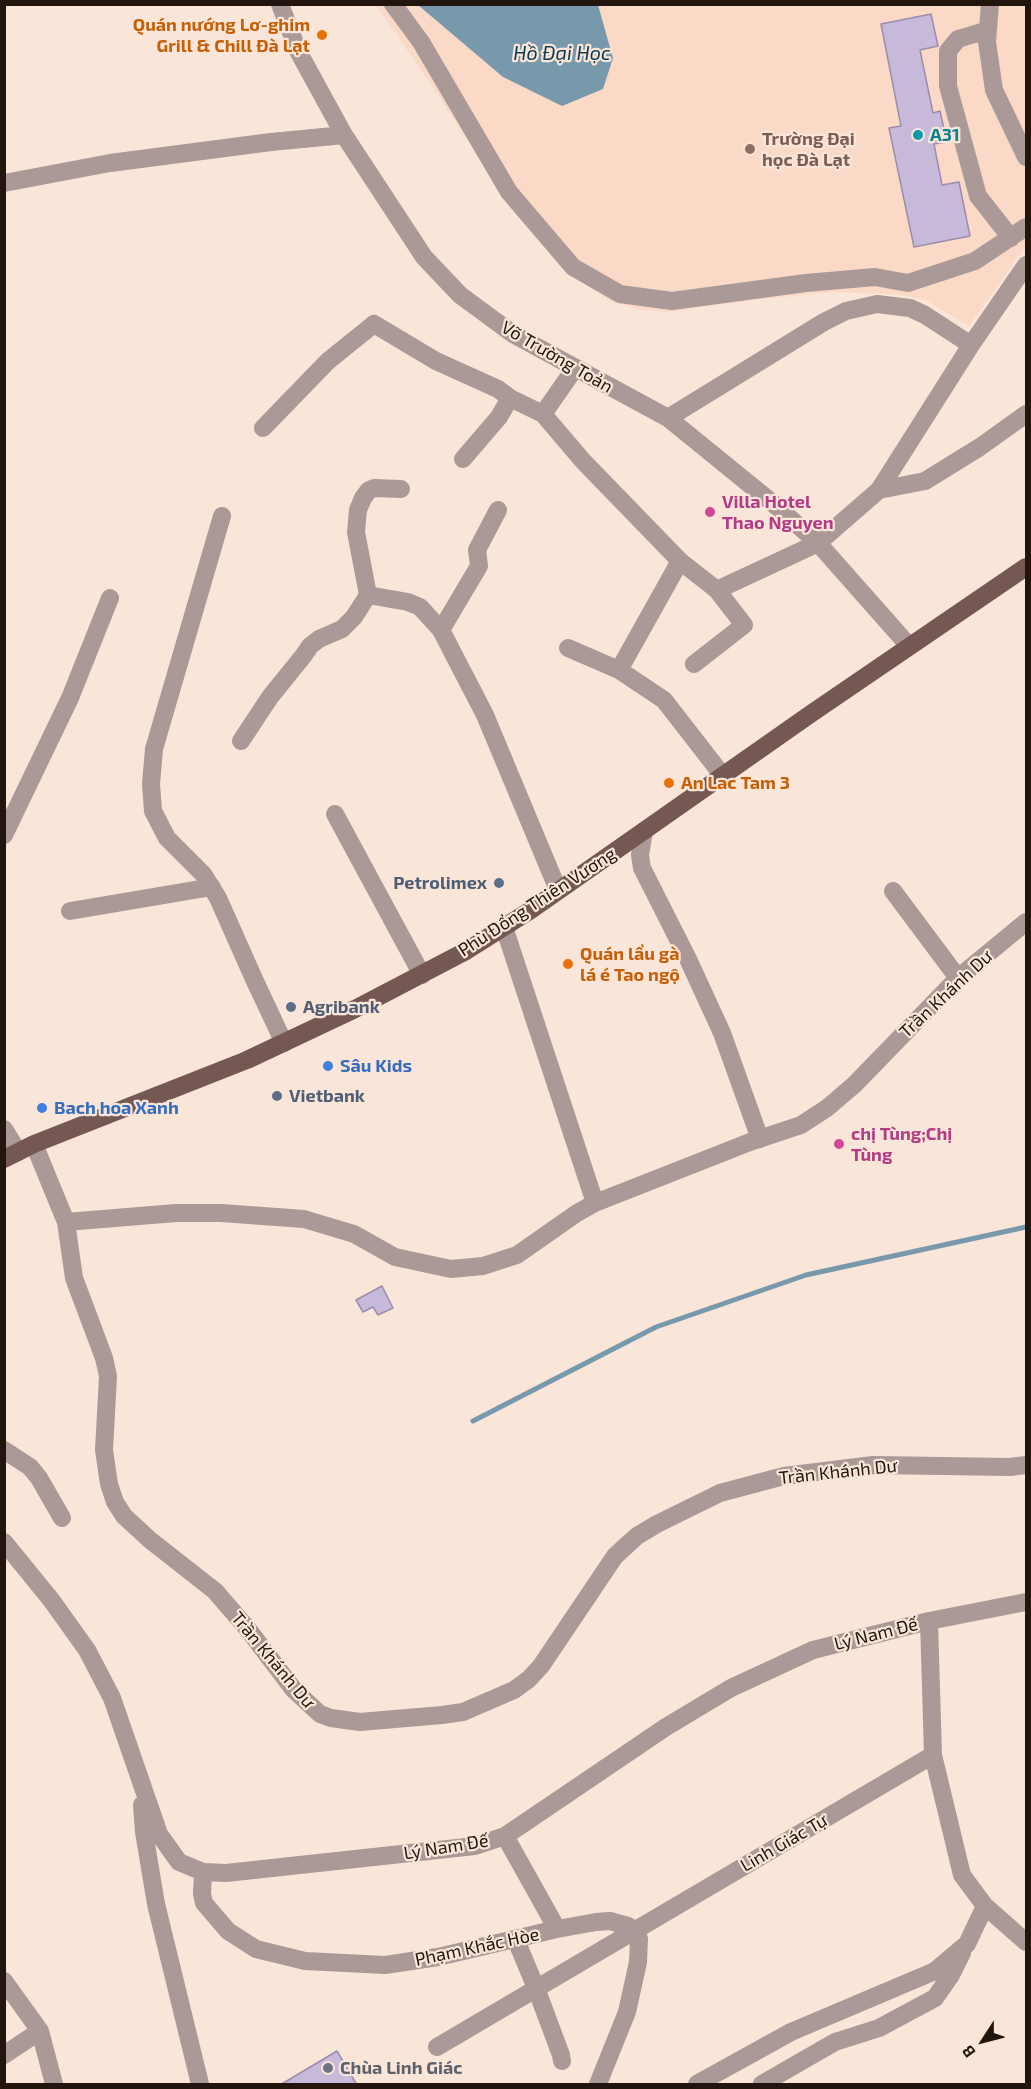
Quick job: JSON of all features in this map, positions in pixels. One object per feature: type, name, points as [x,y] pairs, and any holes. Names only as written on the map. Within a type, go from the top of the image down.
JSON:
[{"type":"main road","name":"Phù Đổng Thiên Vương","points":[[19,1151],[247,1060],[422,975],[504,927],[1026,567]]},
{"type":"street","name":"Võ Trường Toản","points":[[280,4],[298,51],[344,135],[424,257],[460,295],[513,334],[668,418],[818,543],[909,646]]},
{"type":"street","points":[[393,4],[421,42],[509,192],[573,267],[620,294],[672,301],[806,283],[875,277],[908,283],[975,261],[1026,227]]},
{"type":"street","points":[[990,4],[987,42],[994,90],[1026,157]]},
{"type":"street","points":[[988,30],[958,39],[948,51],[948,86],[978,196],[1011,238]]},
{"type":"street","points":[[4,183],[110,163],[344,135]]},
{"type":"street","points":[[717,590],[818,543],[879,490],[971,345],[1026,266]]},
{"type":"street","points":[[668,418],[824,322],[846,311],[876,304],[910,308],[971,345]]},
{"type":"street","points":[[263,428],[328,361],[374,324],[436,361],[498,389],[510,398],[543,414],[583,461],[680,561],[717,590],[744,625],[694,664]]},
{"type":"street","points":[[543,414],[575,368]]},
{"type":"street","points":[[463,459],[499,417],[510,398]]},
{"type":"street","points":[[879,490],[925,481],[980,447],[1026,414]]},
{"type":"street","points":[[241,741],[270,697],[310,646],[348,625],[368,595],[356,532],[358,510],[369,490],[374,488],[401,489]]},
{"type":"street","points":[[441,630],[479,566],[477,550],[498,510]]},
{"type":"street","points":[[222,516],[154,749],[151,784],[153,811],[167,838],[203,874],[212,887],[284,1043]]},
{"type":"street","points":[[619,670],[680,561]]},
{"type":"street","points":[[368,595],[408,602],[420,607],[441,630],[485,715],[558,890]]},
{"type":"street","points":[[4,835],[70,698],[110,598]]},
{"type":"street","points":[[568,648],[619,670],[664,700],[723,776]]},
{"type":"street","points":[[335,814],[422,975]]},
{"type":"street","points":[[644,831],[640,855],[642,868],[722,1033],[760,1139]]},
{"type":"street","points":[[70,911],[212,887]]},
{"type":"street","points":[[893,891],[958,978]]},
{"type":"street","name":"Trần Khánh Dư","points":[[66,1222],[176,1213],[221,1212],[304,1219],[354,1234],[395,1257],[451,1269],[483,1266],[517,1255],[595,1203],[801,1125],[827,1108],[854,1085],[958,978],[1026,922]]},
{"type":"street","points":[[504,927],[595,1203]]},
{"type":"street","name":"Trần Khánh Dư","points":[[4,1129],[66,1222],[74,1278],[104,1358],[108,1376],[104,1450],[109,1484],[115,1502],[124,1516],[150,1540],[215,1591],[247,1628],[294,1690],[320,1714],[331,1718],[360,1722],[463,1712],[514,1690],[541,1666],[615,1556],[637,1536],[720,1493],[784,1476],[873,1465],[1010,1467],[1026,1465]]},
{"type":"street","points":[[4,1450],[30,1467],[62,1518]]},
{"type":"street","name":"Lý Nam Đế","points":[[4,1542],[52,1601],[87,1650],[112,1698],[159,1834],[179,1862],[203,1872],[226,1873],[475,1846],[505,1836],[666,1727],[731,1688],[813,1650],[929,1621],[1026,1602]]},
{"type":"street","points":[[929,1621],[933,1755],[962,1875],[985,1906],[1026,1942]]},
{"type":"street","name":"Linh Giác Tự","points":[[436,2047],[933,1755]]},
{"type":"street","points":[[140,1782],[144,1832],[156,1904],[200,2085]]},
{"type":"street","points":[[505,1836],[557,1929]]},
{"type":"street","name":"Phạm Khắc Hòe","points":[[203,1872],[204,1903],[228,1930],[256,1949],[305,1961],[385,1965],[438,1957],[557,1929],[610,1922],[635,1930]]},
{"type":"street","points":[[762,2085],[835,2042],[879,2028],[935,1998],[951,1975],[985,1906]]},
{"type":"street","points":[[598,2085],[627,2012],[640,1950],[635,1930]]},
{"type":"street","points":[[516,1940],[562,2061]]},
{"type":"street","points":[[697,2085],[791,2032],[935,1971],[967,1944]]},
{"type":"street","points":[[4,1981],[40,2031],[54,2085]]},
{"type":"street","points":[[4,2055],[40,2031]]},
{"type":"shaded area","name":"Trường Đại học Đà Lạt","points":[[376,5],[1026,5],[1026,246],[969,326],[925,300],[896,294],[833,292],[668,312],[640,310],[610,301],[566,271],[514,212]]},
{"type":"water","name":"Hồ Đại Học","points":[[418,5],[598,5],[613,58],[603,89],[562,106],[503,77]]},
{"type":"building","name":"A31","points":[[931,14],[938,46],[920,50],[933,113],[940,111],[947,142],[934,144],[942,185],[959,182],[970,236],[914,247],[889,128],[901,126],[881,24]]},
{"type":"building","points":[[382,1286],[393,1308],[378,1315],[373,1307],[363,1312],[356,1300]]},
{"type":"building","name":"Chùa Linh Giác","points":[[337,2051],[357,2085],[280,2085]]},
{"type":"waterway","points":[[473,1421],[656,1327],[806,1275],[1026,1227]]},
{"type":"place","name":"Quán nướng Lơ-ghim Grill & Chill Đà Lạt","points":[[322,35]]},
{"type":"place","name":"A31","points":[[918,135]]},
{"type":"place","name":"Trường Đại học Đà Lạt","points":[[750,149]]},
{"type":"place","name":"Villa Hotel Thao Nguyen","points":[[710,512]]},
{"type":"place","name":"An Lac Tam 3","points":[[669,783]]},
{"type":"place","name":"Petrolimex","points":[[499,883]]},
{"type":"place","name":"Quán lẩu gà lá é Tao ngộ","points":[[568,964]]},
{"type":"place","name":"Agribank","points":[[291,1007]]},
{"type":"place","name":"Sâu Kids","points":[[328,1066]]},
{"type":"place","name":"Vietbank","points":[[277,1096]]},
{"type":"place","name":"Bach hoa Xanh","points":[[42,1108]]},
{"type":"place","name":"chị Tùng;Chị Tùng","points":[[839,1144]]},
{"type":"place","name":"Chùa Linh Giác","points":[[328,2068]]}]
